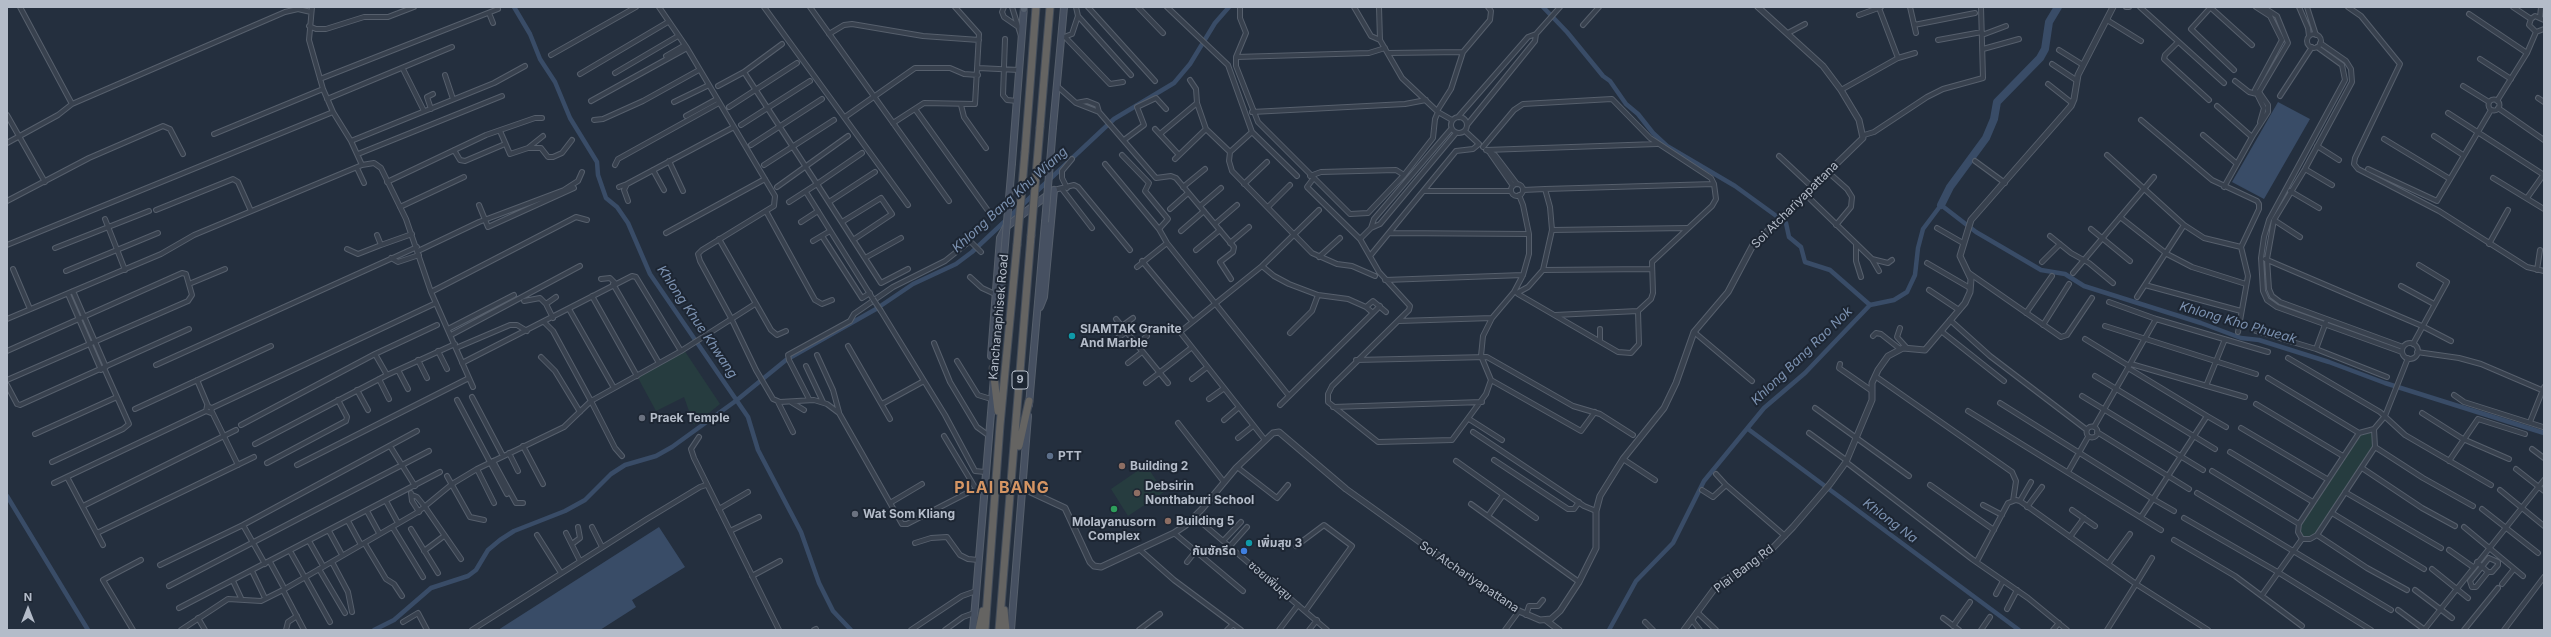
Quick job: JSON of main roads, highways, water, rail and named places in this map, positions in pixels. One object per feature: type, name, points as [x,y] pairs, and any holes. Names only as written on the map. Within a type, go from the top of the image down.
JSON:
[{"type":"highway","name":"Kanchanaphisek Road","points":[[985,630],[1000,425],[1017,246],[1036,7]]},
{"type":"highway","name":"Kanchanaphisek Road","points":[[999,630],[1050,7]]},
{"type":"highway","points":[[993,367],[1000,425]]},
{"type":"highway","points":[[1012,473],[1029,401]]},
{"type":"highway","points":[[1002,590],[1006,630]]},
{"type":"highway","points":[[979,630],[987,599]]},
{"type":"main road","points":[[1011,630],[1053,127],[1064,37],[1064,7]]},
{"type":"main road","points":[[973,630],[993,367],[1012,164],[1024,8]]},
{"type":"main road","points":[[993,367],[991,346],[999,244],[1002,233],[1054,190],[1044,297],[1038,310]]},
{"type":"water","points":[[2278,102],[2310,119],[2264,199],[2232,182]]},
{"type":"water","points":[[659,527],[685,567],[632,600],[636,607],[600,630],[498,630]]},
{"type":"waterway","name":"Khlong Khue Khwang","points":[[514,7],[530,34],[540,59],[555,82],[570,118],[597,162],[598,175],[606,198],[617,207],[628,223],[650,274],[748,417],[758,450],[801,532],[819,583],[833,611],[851,630]]},
{"type":"waterway","name":"Khlong Bang Khu Wiang","points":[[374,630],[394,620],[431,588],[468,576],[476,570],[488,550],[514,531],[565,511],[585,500],[611,474],[625,465],[656,456],[672,447],[737,400],[786,360],[876,309],[913,284],[956,264],[972,252],[1114,119],[1174,83],[1190,64],[1215,23],[1229,7]]},
{"type":"waterway","points":[[1543,7],[1567,32],[1603,76],[1610,81],[1626,104],[1638,114],[1653,133],[1667,146],[1735,186],[1786,223],[1789,237],[1801,247],[1805,262],[1830,270],[1870,305]]},
{"type":"waterway","name":"Khlong Bang Rao Nok","points":[[1941,205],[1950,187],[1986,138],[1994,119],[1997,102],[2040,58],[2045,49],[2049,22],[2058,7]]},
{"type":"waterway","name":"Khlong Kho Phueak","points":[[1609,630],[1636,581],[1673,543],[1704,481],[1764,408],[1805,373],[1870,305],[1894,300],[1907,292],[1915,275],[1918,248],[1923,229],[1941,205],[1976,232],[2041,270],[2065,274],[2084,286],[2201,323],[2241,338],[2259,340],[2329,362],[2385,383],[2544,433]]},
{"type":"waterway","name":"Khlong Na","points":[[1748,429],[2019,630]]},
{"type":"waterway","points":[[7,496],[88,630]]},
{"type":"place","name":"SIAMTAK Granite And Marble","points":[[1072,336]]},
{"type":"place","name":"Praek Temple","points":[[642,418]]},
{"type":"place","name":"PTT","points":[[1050,456]]},
{"type":"place","name":"Building 2","points":[[1122,466]]},
{"type":"place","name":"Debsirin Nonthaburi School","points":[[1137,493]]},
{"type":"place","name":"Molayanusorn Complex","points":[[1114,509]]},
{"type":"place","name":"Wat Som Kliang","points":[[855,514]]},
{"type":"place","name":"Building 5","points":[[1168,521]]},
{"type":"place","name":"เพิ่มสุข 3","points":[[1249,543]]},
{"type":"place","name":"กันซักรีด","points":[[1244,551]]},
{"type":"district","name":"PLAI BANG","points":[[1002,488]]}]
